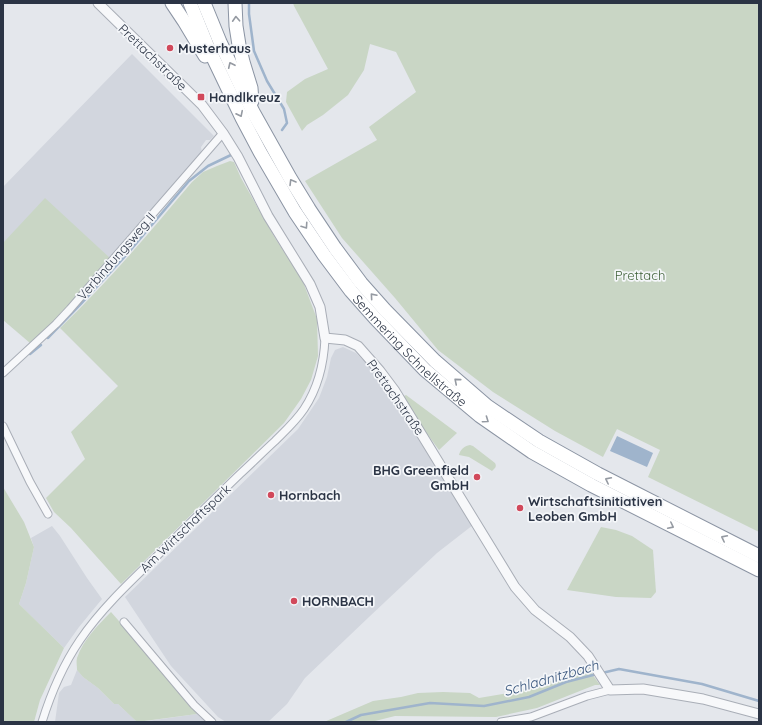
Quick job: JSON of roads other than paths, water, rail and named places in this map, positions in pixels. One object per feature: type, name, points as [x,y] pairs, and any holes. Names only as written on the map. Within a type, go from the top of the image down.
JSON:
[{"type":"highway","points":[[172,3],[203,53],[223,79]]},
{"type":"highway","name":"Semmering Schnellstraße","points":[[190,3],[223,79],[260,152],[291,206],[324,255],[351,291],[374,318],[425,370],[480,416],[532,452],[591,485],[759,570]]},
{"type":"highway","name":"Semmering Schnellstraße","points":[[204,3],[220,42],[253,112],[305,203],[335,248],[362,283],[434,362],[487,406],[539,441],[598,474],[759,556]]},
{"type":"highway","points":[[235,3],[236,26],[243,62],[251,88],[253,112]]},
{"type":"street","name":"Prettachstraße","points":[[98,3],[202,105],[223,133],[238,157],[268,216],[310,284],[320,307],[325,338],[345,340],[358,346],[380,371],[395,391],[515,587],[535,610],[570,637],[588,656],[608,686]]},
{"type":"street","name":"Verbindungsweg II","points":[[3,373],[70,309],[223,133]]},
{"type":"street","name":"Am Wirtschaftspark","points":[[42,722],[61,672],[81,639],[100,615],[122,590],[288,428],[303,410],[313,393],[320,374],[324,355],[325,338]]},
{"type":"street","points":[[3,426],[30,482],[48,514]]},
{"type":"street","points":[[124,622],[194,705],[212,722]]},
{"type":"street","points":[[501,722],[531,717],[587,696],[608,686],[643,689],[703,699],[759,714]]},
{"type":"water","points":[[617,436],[653,453],[647,467],[610,451]]},
{"type":"waterway","points":[[249,3],[254,51],[267,81],[284,109],[287,123],[282,130]]},
{"type":"waterway","points":[[48,338],[128,253],[189,181],[208,166],[231,155]]},
{"type":"waterway","points":[[30,354],[41,345]]},
{"type":"waterway","name":"Schladnitzbach","points":[[602,673],[619,669],[702,684],[759,701]]},
{"type":"waterway","name":"Schladnitzbach","points":[[346,722],[361,715],[430,703],[484,706],[529,697],[566,682],[597,674]]},
{"type":"place","name":"Musterhaus","points":[[170,48]]},
{"type":"place","name":"Handlkreuz","points":[[201,97]]},
{"type":"place","name":"BHG Greenfield GmbH","points":[[477,477]]},
{"type":"place","name":"Hornbach","points":[[271,495]]},
{"type":"place","name":"Wirtschaftsinitiativen Leoben GmbH","points":[[520,508]]},
{"type":"place","name":"HORNBACH","points":[[294,601]]},
{"type":"park label","name":"Prettach","points":[[640,275]]}]
